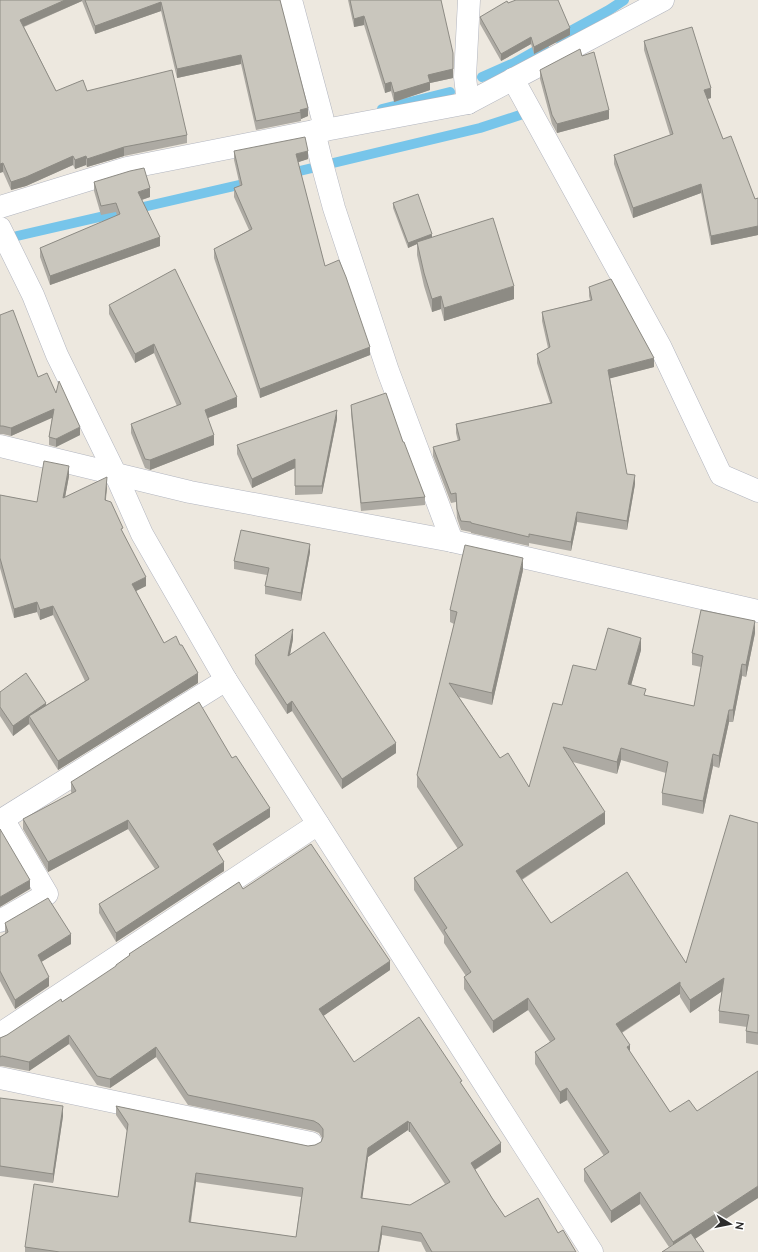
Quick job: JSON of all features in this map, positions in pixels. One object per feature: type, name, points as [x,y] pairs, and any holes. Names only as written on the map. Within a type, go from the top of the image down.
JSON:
[{"type":"street","points":[[291,0],[321,126],[322,165],[334,208],[388,371],[452,540]]},
{"type":"street","points":[[468,103],[465,77],[469,0]]},
{"type":"street","points":[[0,207],[127,168],[321,126],[468,103],[663,0]]},
{"type":"street","points":[[514,79],[660,346],[721,475],[758,491]]},
{"type":"street","points":[[0,228],[33,295],[57,355],[142,534],[226,680],[592,1252]]},
{"type":"street","points":[[0,446],[190,492],[452,540],[758,611]]},
{"type":"street","points":[[0,921],[48,894],[3,819],[226,680]]},
{"type":"street","points":[[0,1034],[318,824]]},
{"type":"street","points":[[0,1078],[311,1143]]},
{"type":"building","points":[[0,0],[65,0],[20,20],[56,91],[83,80],[87,91],[172,70],[187,135],[124,147],[87,159],[86,156],[75,160],[73,156],[11,182],[3,163],[0,164]]},
{"type":"building","points":[[85,0],[280,0],[308,108],[300,110],[301,112],[256,121],[241,55],[177,69],[161,2],[95,26]]},
{"type":"building","points":[[350,0],[441,0],[453,53],[453,69],[428,75],[430,82],[394,93],[391,82],[385,84],[364,16],[354,19]]},
{"type":"building","points":[[516,0],[558,0],[570,28],[534,47],[531,37],[501,54],[480,17],[507,1],[508,3]]},
{"type":"building","points":[[692,27],[711,88],[704,90],[723,139],[731,136],[755,199],[758,198],[758,226],[711,236],[701,184],[633,208],[614,155],[673,134],[644,41]]},
{"type":"building","points":[[580,49],[582,56],[594,52],[609,110],[557,124],[552,115],[540,70]]},
{"type":"building","points":[[305,137],[308,151],[296,154],[325,266],[339,260],[370,347],[260,389],[214,249],[252,229],[234,188],[242,185],[234,151]]},
{"type":"building","points":[[144,168],[150,188],[138,192],[160,237],[50,276],[40,248],[120,214],[116,203],[101,206],[94,182]]},
{"type":"building","points":[[418,194],[432,234],[408,243],[393,203]]},
{"type":"building","points":[[493,218],[514,286],[444,308],[441,296],[432,299],[417,242]]},
{"type":"building","points":[[175,269],[237,397],[205,410],[214,435],[150,460],[145,459],[131,424],[181,404],[154,344],[135,354],[109,305]]},
{"type":"building","points":[[611,279],[654,358],[608,370],[627,474],[635,475],[627,521],[577,512],[571,542],[529,534],[529,537],[471,522],[461,521],[457,509],[456,493],[451,494],[433,447],[460,440],[456,424],[552,403],[537,354],[550,347],[542,312],[592,300],[589,287]]},
{"type":"building","points":[[13,310],[38,377],[47,373],[56,393],[59,381],[80,427],[56,439],[49,437],[54,409],[11,428],[0,426],[0,315]]},
{"type":"building","points":[[386,393],[403,442],[425,497],[361,503],[351,405]]},
{"type":"building","points":[[337,410],[322,486],[295,486],[295,459],[252,479],[237,445]]},
{"type":"building","points":[[44,461],[69,466],[63,498],[107,477],[105,500],[111,502],[123,528],[121,529],[146,577],[132,584],[164,643],[176,636],[198,673],[58,761],[29,716],[89,679],[53,606],[40,610],[37,602],[14,609],[0,558],[0,495],[37,502]]},
{"type":"building","points":[[241,530],[310,544],[301,593],[265,586],[269,568],[234,561]]},
{"type":"building","points":[[465,545],[523,558],[492,693],[449,683],[500,758],[508,753],[529,787],[553,703],[562,705],[573,665],[596,670],[608,628],[641,638],[628,684],[646,689],[644,695],[694,706],[703,656],[692,653],[701,610],[755,621],[746,665],[742,664],[733,710],[729,710],[719,756],[713,754],[703,801],[662,793],[668,762],[621,748],[617,762],[563,747],[605,812],[516,871],[551,923],[627,872],[686,963],[730,815],[758,823],[758,1033],[746,1031],[749,1015],[719,1011],[724,978],[690,1000],[680,985],[680,982],[616,1024],[630,1045],[627,1047],[670,1112],[689,1100],[697,1111],[758,1071],[758,1186],[673,1242],[640,1192],[611,1211],[584,1169],[609,1152],[567,1088],[560,1092],[535,1052],[555,1039],[528,998],[493,1021],[464,977],[471,972],[444,930],[447,928],[414,878],[463,845],[417,775],[457,612],[450,610]]},
{"type":"building","points":[[293,629],[288,656],[324,632],[396,743],[342,779],[292,701],[287,705],[255,655]]},
{"type":"building","points":[[26,673],[46,703],[13,726],[0,707],[0,692]]},
{"type":"building","points":[[199,702],[232,758],[236,756],[270,808],[213,844],[224,862],[116,933],[99,904],[159,867],[128,820],[48,862],[23,819],[76,791],[71,782]]},
{"type":"building","points":[[0,829],[30,880],[0,897]]},
{"type":"building","points":[[311,844],[390,961],[319,1009],[354,1062],[419,1017],[501,1143],[471,1163],[492,1198],[505,1217],[538,1198],[558,1233],[563,1230],[576,1252],[432,1252],[421,1233],[382,1226],[378,1252],[60,1252],[25,1247],[34,1184],[118,1197],[128,1124],[116,1106],[308,1146],[321,1142],[323,1137],[323,1129],[314,1121],[188,1095],[156,1047],[110,1079],[97,1076],[69,1035],[29,1062],[2,1056],[0,1057],[0,1038],[7,1035],[61,999],[62,1002],[116,966],[130,955],[129,954],[239,882],[243,889]],"holes":[[[408,1121],[450,1182],[410,1205],[361,1198],[368,1148]],[[196,1173],[303,1188],[296,1237],[189,1222]]]},
{"type":"building","points":[[48,898],[71,934],[38,955],[49,977],[15,1000],[0,971],[0,937],[8,932],[5,923]]},
{"type":"building","points":[[0,1098],[63,1106],[53,1174],[0,1166]]},
{"type":"building","points":[[691,1233],[704,1252],[662,1252]]},
{"type":"waterway","points":[[558,38],[624,0]]},
{"type":"waterway","points":[[482,77],[514,63],[544,46]]},
{"type":"waterway","points":[[382,109],[450,92]]},
{"type":"waterway","points":[[287,174],[480,128],[520,115]]},
{"type":"waterway","points":[[17,236],[252,182]]}]
